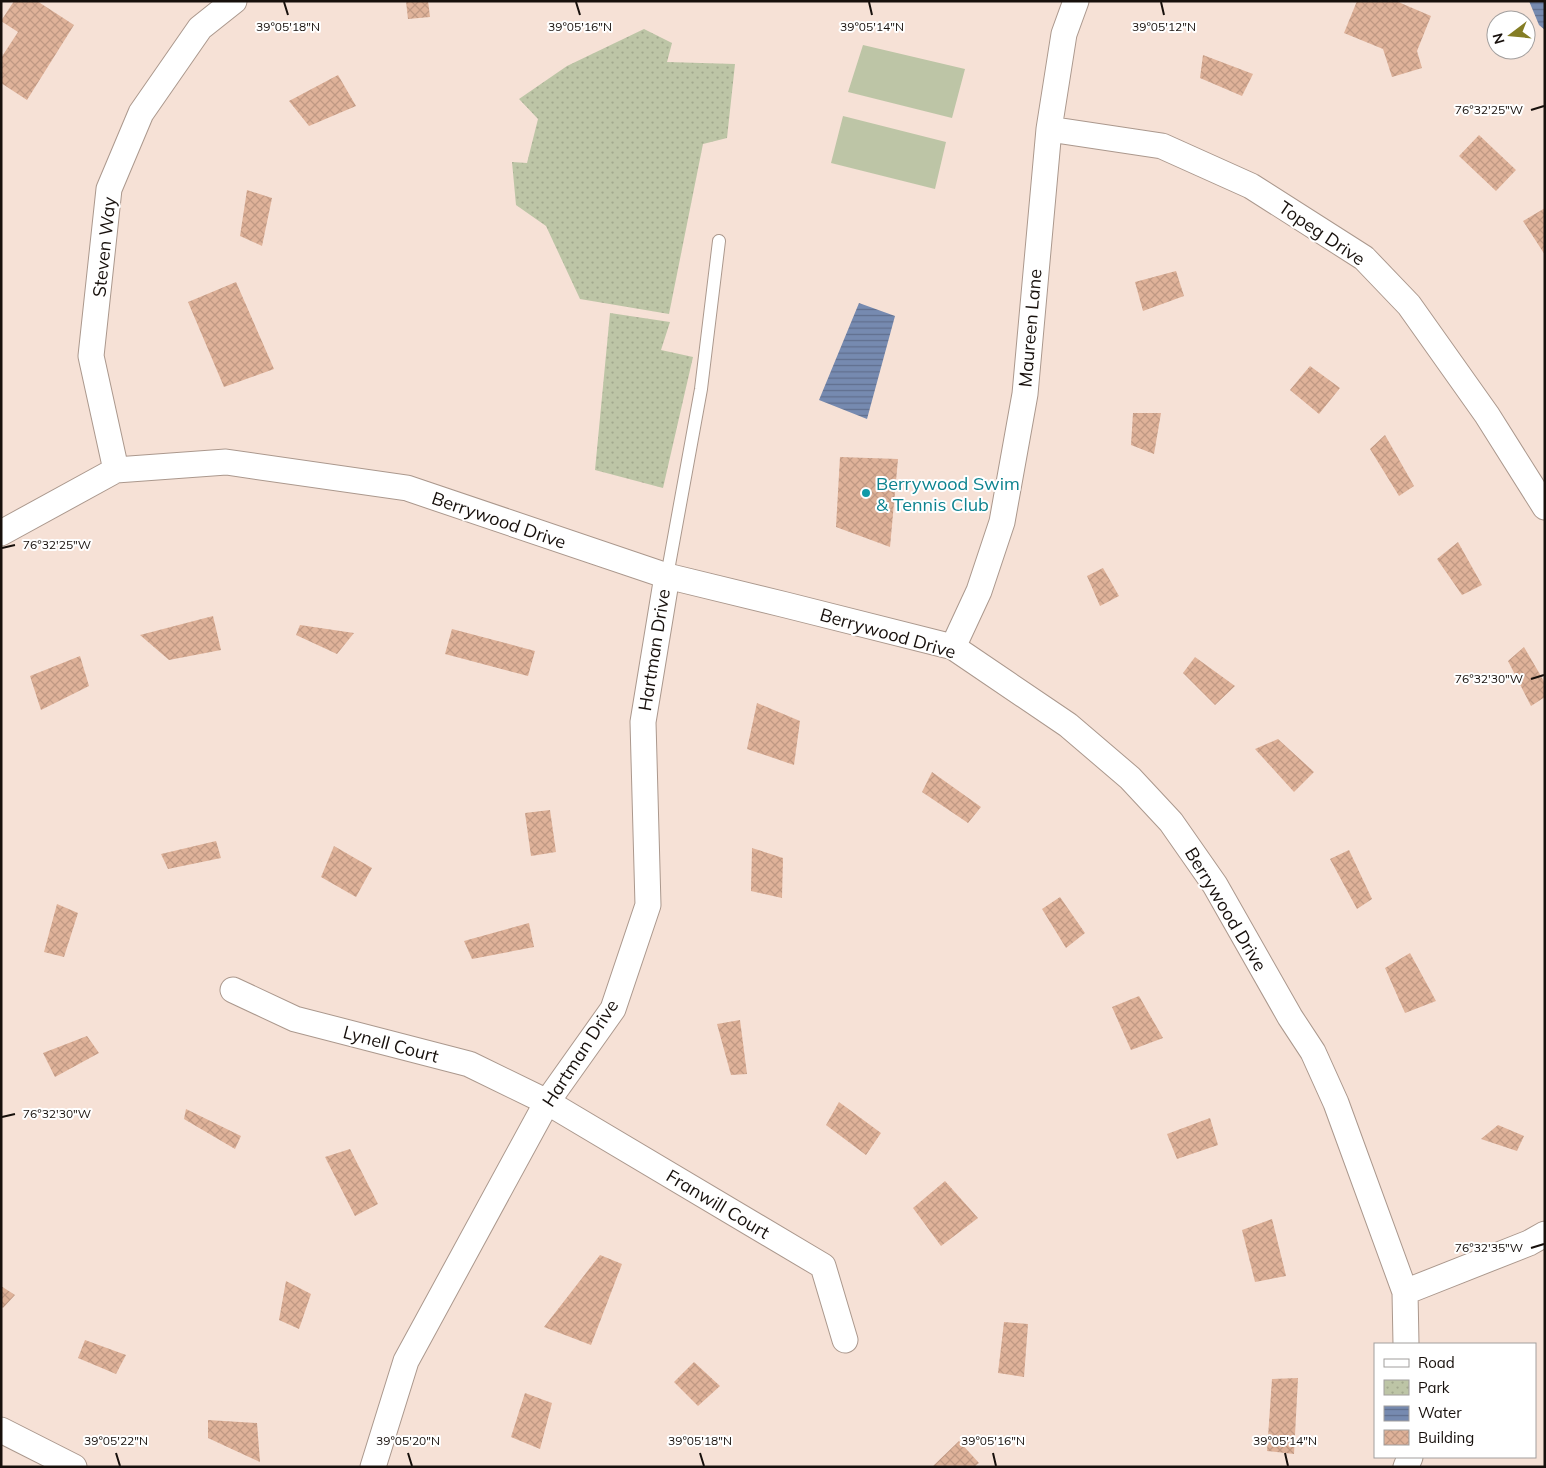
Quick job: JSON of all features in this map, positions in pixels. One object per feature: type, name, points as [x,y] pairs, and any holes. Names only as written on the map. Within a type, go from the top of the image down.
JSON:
[{"type":"street","name":"Steven Way","points":[[116,470],[92,356],[109,189],[141,113],[200,28],[234,1]]},
{"type":"street","name":"Maureen Lane","points":[[953,647],[979,591],[1002,522],[1025,394],[1049,129],[1064,34],[1076,1]]},
{"type":"street","name":"Topeg Drive","points":[[1049,129],[1162,146],[1251,186],[1364,258],[1409,305],[1488,415],[1545,507]]},
{"type":"street","name":"Berrywood Drive","points":[[1,533],[116,470],[226,462],[407,488],[667,576],[953,647],[1068,725],[1130,778],[1171,822],[1215,885],[1290,1017],[1313,1052],[1336,1103],[1404,1292],[1406,1343]]},
{"type":"street","name":"Hartman Drive","points":[[373,1467],[406,1361],[547,1102],[613,1009],[648,905],[643,722],[667,576]]},
{"type":"street","name":"Lynell Court","points":[[233,990],[295,1019],[468,1064],[547,1102]]},
{"type":"street","name":"Franwill Court","points":[[547,1102],[823,1266],[845,1340]]},
{"type":"street","points":[[1404,1292],[1529,1243],[1545,1234]]},
{"type":"street","points":[[1,1430],[74,1467]]},
{"type":"lane","points":[[667,576],[701,389],[719,241]]},
{"type":"green space","points":[[644,29],[672,43],[667,62],[735,64],[727,138],[703,144],[669,314],[580,299],[546,226],[516,205],[512,162],[527,163],[538,119],[519,99],[567,66]]},
{"type":"green space","points":[[863,45],[965,69],[952,118],[848,92]]},
{"type":"green space","points":[[843,116],[946,142],[935,189],[831,163]]},
{"type":"green space","points":[[610,313],[670,322],[661,350],[693,357],[663,488],[595,470]]},
{"type":"water","points":[[1529,1],[1545,1],[1545,30],[1539,25],[1536,18],[1536,10],[1533,10]]},
{"type":"water","points":[[859,303],[895,316],[867,419],[819,400]]},
{"type":"building","points":[[14,1],[37,1],[74,25],[27,100],[1,83],[1,58],[18,32],[1,21]]},
{"type":"building","points":[[406,1],[428,1],[430,17],[408,19]]},
{"type":"building","points":[[1357,1],[1396,1],[1431,16],[1417,51],[1422,68],[1392,77],[1383,49],[1344,33]]},
{"type":"building","points":[[1203,55],[1253,74],[1242,96],[1200,78]]},
{"type":"building","points":[[338,75],[356,106],[309,126],[289,101]]},
{"type":"building","points":[[1479,135],[1516,170],[1496,191],[1459,156]]},
{"type":"building","points":[[247,190],[272,198],[262,246],[240,236]]},
{"type":"building","points":[[1545,208],[1545,255],[1523,221]]},
{"type":"building","points":[[1176,271],[1184,296],[1143,311],[1135,282]]},
{"type":"building","points":[[236,282],[274,369],[224,387],[188,302]]},
{"type":"building","points":[[1310,366],[1340,388],[1319,414],[1290,390]]},
{"type":"building","points":[[1133,413],[1161,413],[1154,454],[1131,445]]},
{"type":"building","points":[[1385,435],[1414,486],[1399,496],[1370,449]]},
{"type":"building","name":"Berrywood Swim & Tennis Club","points":[[840,457],[898,459],[890,547],[836,527]]},
{"type":"building","points":[[1458,542],[1482,585],[1462,595],[1437,559]]},
{"type":"building","points":[[1103,568],[1119,596],[1100,606],[1087,576]]},
{"type":"building","points":[[213,616],[221,650],[169,660],[140,635]]},
{"type":"building","points":[[300,625],[354,633],[337,654],[296,635]]},
{"type":"building","points":[[452,629],[535,651],[528,676],[445,654]]},
{"type":"building","points":[[1524,647],[1545,683],[1545,697],[1531,706],[1508,661]]},
{"type":"building","points":[[80,656],[89,686],[41,710],[30,676]]},
{"type":"building","points":[[1195,657],[1235,686],[1215,705],[1183,673]]},
{"type":"building","points":[[757,703],[800,721],[794,765],[747,749]]},
{"type":"building","points":[[1278,739],[1314,772],[1294,792],[1255,749]]},
{"type":"building","points":[[932,772],[981,807],[968,823],[922,792]]},
{"type":"building","points":[[550,810],[556,852],[531,856],[525,813]]},
{"type":"building","points":[[216,841],[221,858],[168,869],[161,854]]},
{"type":"building","points":[[334,846],[372,868],[356,897],[321,877]]},
{"type":"building","points":[[752,848],[783,858],[782,898],[751,891]]},
{"type":"building","points":[[1349,850],[1372,899],[1357,909],[1330,859]]},
{"type":"building","points":[[1060,897],[1085,933],[1066,948],[1042,909]]},
{"type":"building","points":[[57,904],[78,913],[64,957],[44,952]]},
{"type":"building","points":[[529,923],[534,947],[472,959],[464,941]]},
{"type":"building","points":[[1410,953],[1436,1001],[1405,1013],[1385,968]]},
{"type":"building","points":[[1139,996],[1163,1038],[1131,1050],[1112,1007]]},
{"type":"building","points":[[740,1020],[747,1074],[731,1075],[717,1024]]},
{"type":"building","points":[[87,1036],[99,1053],[55,1077],[43,1053]]},
{"type":"building","points":[[839,1102],[881,1133],[866,1155],[826,1125]]},
{"type":"building","points":[[186,1109],[241,1136],[235,1149],[184,1119]]},
{"type":"building","points":[[1210,1118],[1218,1145],[1177,1159],[1167,1134]]},
{"type":"building","points":[[1498,1125],[1524,1136],[1517,1151],[1481,1139]]},
{"type":"building","points":[[350,1149],[378,1204],[355,1216],[325,1157]]},
{"type":"building","points":[[945,1181],[978,1218],[941,1246],[913,1208]]},
{"type":"building","points":[[1272,1219],[1286,1276],[1255,1282],[1242,1230]]},
{"type":"building","points":[[600,1255],[622,1264],[591,1345],[544,1327]]},
{"type":"building","points":[[286,1281],[311,1294],[299,1329],[279,1320]]},
{"type":"building","points":[[1,1286],[15,1295],[3,1308],[1,1306]]},
{"type":"building","points":[[1004,1322],[1028,1324],[1024,1377],[998,1373]]},
{"type":"building","points":[[85,1340],[126,1355],[116,1374],[78,1358]]},
{"type":"building","points":[[694,1362],[720,1386],[698,1406],[674,1382]]},
{"type":"building","points":[[1298,1378],[1294,1454],[1267,1451],[1272,1379]]},
{"type":"building","points":[[525,1393],[552,1403],[540,1449],[511,1437]]},
{"type":"building","points":[[208,1420],[257,1423],[260,1462],[208,1438]]},
{"type":"building","points":[[959,1441],[979,1463],[974,1467],[932,1467]]},
{"type":"place","name":"Berrywood Swim & Tennis Club","points":[[866,493]]}]
